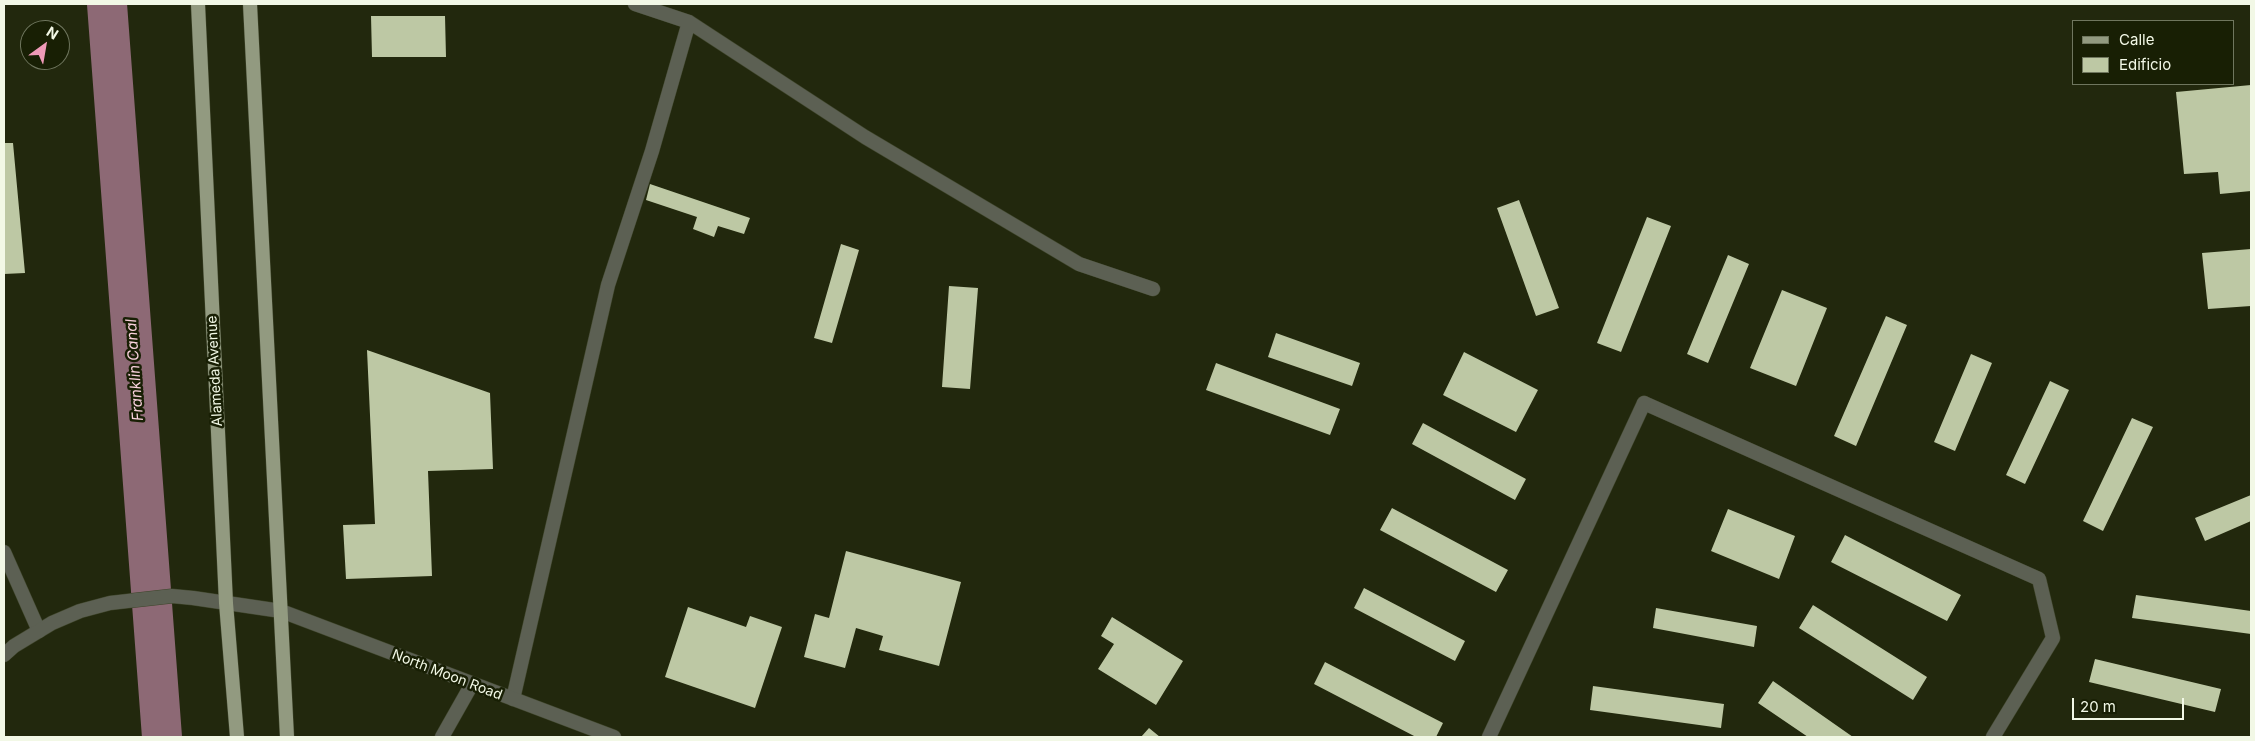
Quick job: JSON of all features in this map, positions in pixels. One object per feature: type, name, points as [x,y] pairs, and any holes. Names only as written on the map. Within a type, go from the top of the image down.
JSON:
[{"type":"main road","name":"Alameda Avenue","points":[[198,4],[226,603],[237,737]]},
{"type":"main road","points":[[250,4],[287,737]]},
{"type":"street","points":[[635,4],[689,22],[865,138],[1079,264],[1153,289]]},
{"type":"street","points":[[513,699],[608,285],[652,151],[689,22]]},
{"type":"street","points":[[1489,737],[1644,403],[2039,579],[2053,638],[1993,737]]},
{"type":"street","points":[[4,552],[39,631]]},
{"type":"street","name":"North Moon Road","points":[[4,655],[39,631],[80,611],[110,602],[172,596],[193,598],[281,611],[513,699],[594,734],[614,737]]},
{"type":"street","points":[[442,737],[472,684]]},
{"type":"building","points":[[371,16],[445,16],[446,57],[372,57]]},
{"type":"building","points":[[2251,85],[2251,191],[2220,194],[2218,172],[2184,174],[2176,92]]},
{"type":"building","points":[[4,143],[13,143],[25,273],[4,274]]},
{"type":"building","points":[[650,184],[750,218],[744,234],[718,226],[714,237],[693,229],[697,217],[646,200]]},
{"type":"building","points":[[1519,200],[1559,308],[1536,316],[1497,208]]},
{"type":"building","points":[[1647,217],[1671,226],[1621,352],[1597,343]]},
{"type":"building","points":[[841,244],[859,250],[832,343],[814,338]]},
{"type":"building","points":[[2251,249],[2251,306],[2208,309],[2202,253]]},
{"type":"building","points":[[1728,255],[1749,264],[1708,363],[1687,354]]},
{"type":"building","points":[[949,286],[978,288],[970,389],[942,387]]},
{"type":"building","points":[[1782,290],[1827,308],[1796,386],[1750,368]]},
{"type":"building","points":[[1886,316],[1907,325],[1856,446],[1834,436]]},
{"type":"building","points":[[1276,333],[1360,363],[1352,386],[1268,357]]},
{"type":"building","points":[[367,350],[490,393],[493,469],[428,471],[432,576],[346,579],[343,525],[375,524]]},
{"type":"building","points":[[1464,352],[1538,390],[1516,432],[1443,395]]},
{"type":"building","points":[[1971,354],[1992,363],[1955,451],[1934,442]]},
{"type":"building","points":[[1216,363],[1340,409],[1330,435],[1206,390]]},
{"type":"building","points":[[2050,381],[2069,390],[2025,484],[2006,475]]},
{"type":"building","points":[[2132,418],[2153,427],[2103,531],[2083,521]]},
{"type":"building","points":[[1423,423],[1526,479],[1515,500],[1412,444]]},
{"type":"building","points":[[2251,495],[2251,521],[2205,541],[2195,518]]},
{"type":"building","points":[[1392,508],[1508,570],[1496,592],[1380,530]]},
{"type":"building","points":[[1728,509],[1795,536],[1779,579],[1711,551]]},
{"type":"building","points":[[1845,535],[1961,595],[1947,621],[1831,562]]},
{"type":"building","points":[[846,551],[961,582],[939,666],[879,650],[883,636],[856,628],[845,668],[804,657],[815,614],[829,618]]},
{"type":"building","points":[[1364,588],[1465,641],[1455,661],[1354,608]]},
{"type":"building","points":[[2136,595],[2251,611],[2251,634],[2132,618]]},
{"type":"building","points":[[1813,605],[1927,677],[1913,700],[1799,628]]},
{"type":"building","points":[[688,607],[746,627],[750,616],[782,627],[755,708],[665,677]]},
{"type":"building","points":[[1656,608],[1757,626],[1754,647],[1653,628]]},
{"type":"building","points":[[1112,617],[1183,661],[1156,705],[1098,669],[1114,644],[1101,636]]},
{"type":"building","points":[[2095,659],[2221,689],[2215,712],[2089,682]]},
{"type":"building","points":[[1325,662],[1443,723],[1436,737],[1416,737],[1314,684]]},
{"type":"building","points":[[1773,681],[1853,737],[1808,737],[1758,703]]},
{"type":"building","points":[[1593,686],[1724,704],[1721,728],[1590,710]]},
{"type":"building","points":[[1149,728],[1160,737],[1141,737]]},
{"type":"waterway","name":"Franklin Canal","points":[[107,4],[162,737]]}]
